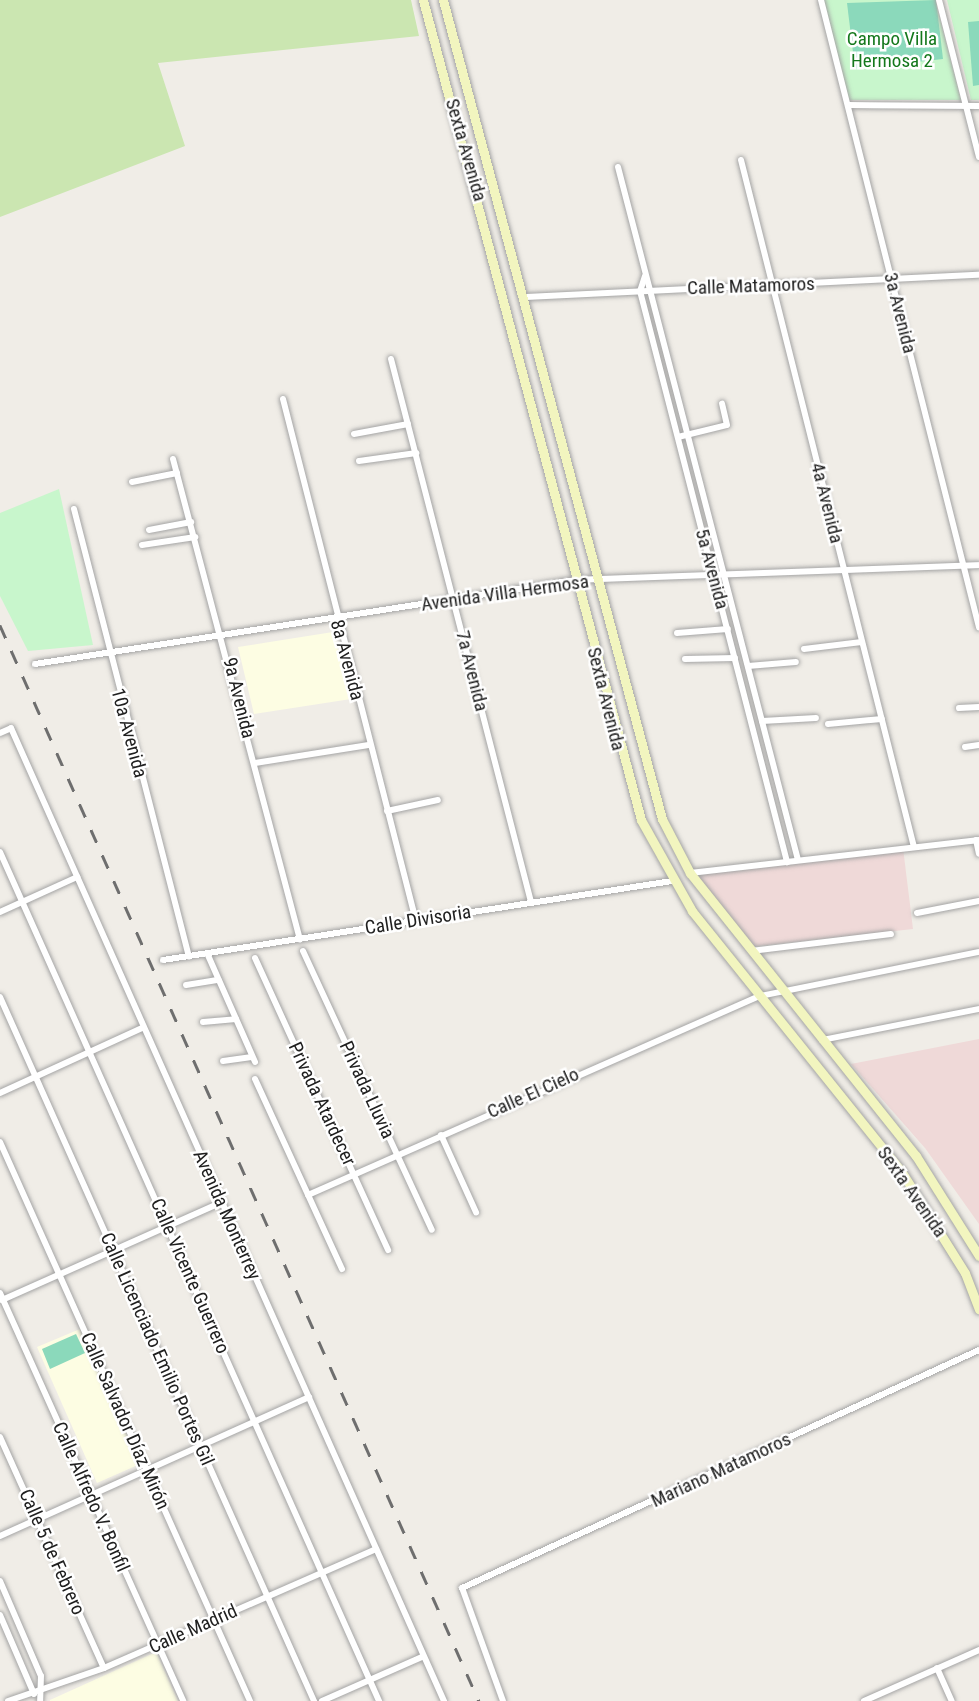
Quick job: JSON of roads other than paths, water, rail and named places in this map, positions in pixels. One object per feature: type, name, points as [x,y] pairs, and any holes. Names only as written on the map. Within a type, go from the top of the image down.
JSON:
[{"type":"main road","name":"Sexta Avenida","points":[[423,0],[626,780],[672,881],[760,996],[901,1171],[965,1273],[979,1309]]},
{"type":"main road","name":"Sexta Avenida","points":[[443,0],[524,297],[648,776],[690,873],[820,1040],[916,1156],[979,1256]]},
{"type":"street","name":"3a Avenida","points":[[821,0],[979,627]]},
{"type":"street","points":[[939,0],[979,157]]},
{"type":"street","points":[[848,105],[979,106]]},
{"type":"street","name":"4a Avenida","points":[[741,160],[914,847]]},
{"type":"street","name":"5a Avenida","points":[[618,167],[645,276],[654,290],[798,860]]},
{"type":"street","name":"Calle Matamoros","points":[[524,297],[979,275]]},
{"type":"street","points":[[640,291],[645,276]]},
{"type":"street","name":"5a Avenida","points":[[640,291],[787,862]]},
{"type":"street","name":"7a Avenida","points":[[391,359],[531,902]]},
{"type":"street","name":"8a Avenida","points":[[283,399],[336,618],[416,920]]},
{"type":"street","points":[[678,437],[727,425],[722,404]]},
{"type":"street","points":[[354,434],[408,424]]},
{"type":"street","points":[[359,461],[416,453]]},
{"type":"street","name":"9a Avenida","points":[[173,459],[223,637],[300,939]]},
{"type":"street","points":[[132,482],[177,473]]},
{"type":"street","name":"10a Avenida","points":[[74,509],[107,654],[189,956]]},
{"type":"street","points":[[149,530],[191,522]]},
{"type":"street","points":[[142,545],[195,537]]},
{"type":"street","name":"Avenida Villa Hermosa","points":[[35,664],[223,637],[576,580],[725,577],[979,565]]},
{"type":"street","points":[[677,634],[728,629]]},
{"type":"street","points":[[804,649],[862,642]]},
{"type":"street","points":[[685,659],[735,658]]},
{"type":"street","points":[[748,666],[796,662]]},
{"type":"street","points":[[959,708],[979,708]]},
{"type":"street","points":[[749,714],[760,712]]},
{"type":"street","points":[[762,721],[816,718]]},
{"type":"street","points":[[828,724],[881,719]]},
{"type":"street","name":"Avenida Monterrey","points":[[0,733],[11,728],[444,1701]]},
{"type":"street","points":[[255,762],[369,745]]},
{"type":"street","points":[[965,747],[979,745]]},
{"type":"street","points":[[761,762],[772,760]]},
{"type":"street","points":[[387,811],[438,800]]},
{"type":"street","points":[[690,873],[978,840],[979,854]]},
{"type":"street","name":"Calle Vicente Guerrero","points":[[0,852],[379,1701]]},
{"type":"street","points":[[0,912],[77,877]]},
{"type":"street","name":"Calle Divisoria","points":[[163,960],[672,881]]},
{"type":"street","points":[[917,913],[979,901]]},
{"type":"street","points":[[751,951],[891,934]]},
{"type":"street","name":"Privada Lluvia","points":[[303,951],[432,1230]]},
{"type":"street","name":"Calle El Cielo","points":[[308,1195],[760,996],[979,952]]},
{"type":"street","points":[[207,953],[253,1059],[223,1061]]},
{"type":"street","name":"Privada Atardecer","points":[[255,958],[388,1250]]},
{"type":"street","points":[[186,985],[219,980]]},
{"type":"street","name":"Calle Licenciado Emilio Portes Gil","points":[[0,997],[314,1701]]},
{"type":"street","points":[[820,1040],[979,1009]]},
{"type":"street","points":[[203,1022],[236,1019]]},
{"type":"street","points":[[0,1093],[144,1027]]},
{"type":"street","points":[[255,1079],[342,1269]]},
{"type":"street","points":[[441,1135],[476,1212]]},
{"type":"street","name":"Calle Salvador Díaz Mirón","points":[[0,1142],[250,1701]]},
{"type":"street","points":[[1,1298],[222,1202]]},
{"type":"street","name":"Calle Alfredo V. Bonfil","points":[[1,1298],[183,1701]]},
{"type":"street","name":"Mariano Matamoros","points":[[502,1701],[462,1588],[979,1350]]},
{"type":"street","points":[[0,1536],[309,1397]]},
{"type":"street","name":"Calle 5 de Febrero","points":[[0,1437],[104,1668]]},
{"type":"street","name":"Calle Madrid","points":[[8,1701],[104,1668],[376,1549]]},
{"type":"street","points":[[0,1581],[44,1688],[40,1701]]},
{"type":"street","points":[[0,1615],[32,1692],[40,1701]]},
{"type":"street","points":[[864,1701],[979,1650]]},
{"type":"street","points":[[322,1701],[424,1656]]},
{"type":"street","points":[[937,1668],[952,1701]]},
{"type":"railway","points":[[0,625],[479,1701]]},
{"type":"park label","name":"Campo Villa Hermosa 2","points":[[892,50]]}]
